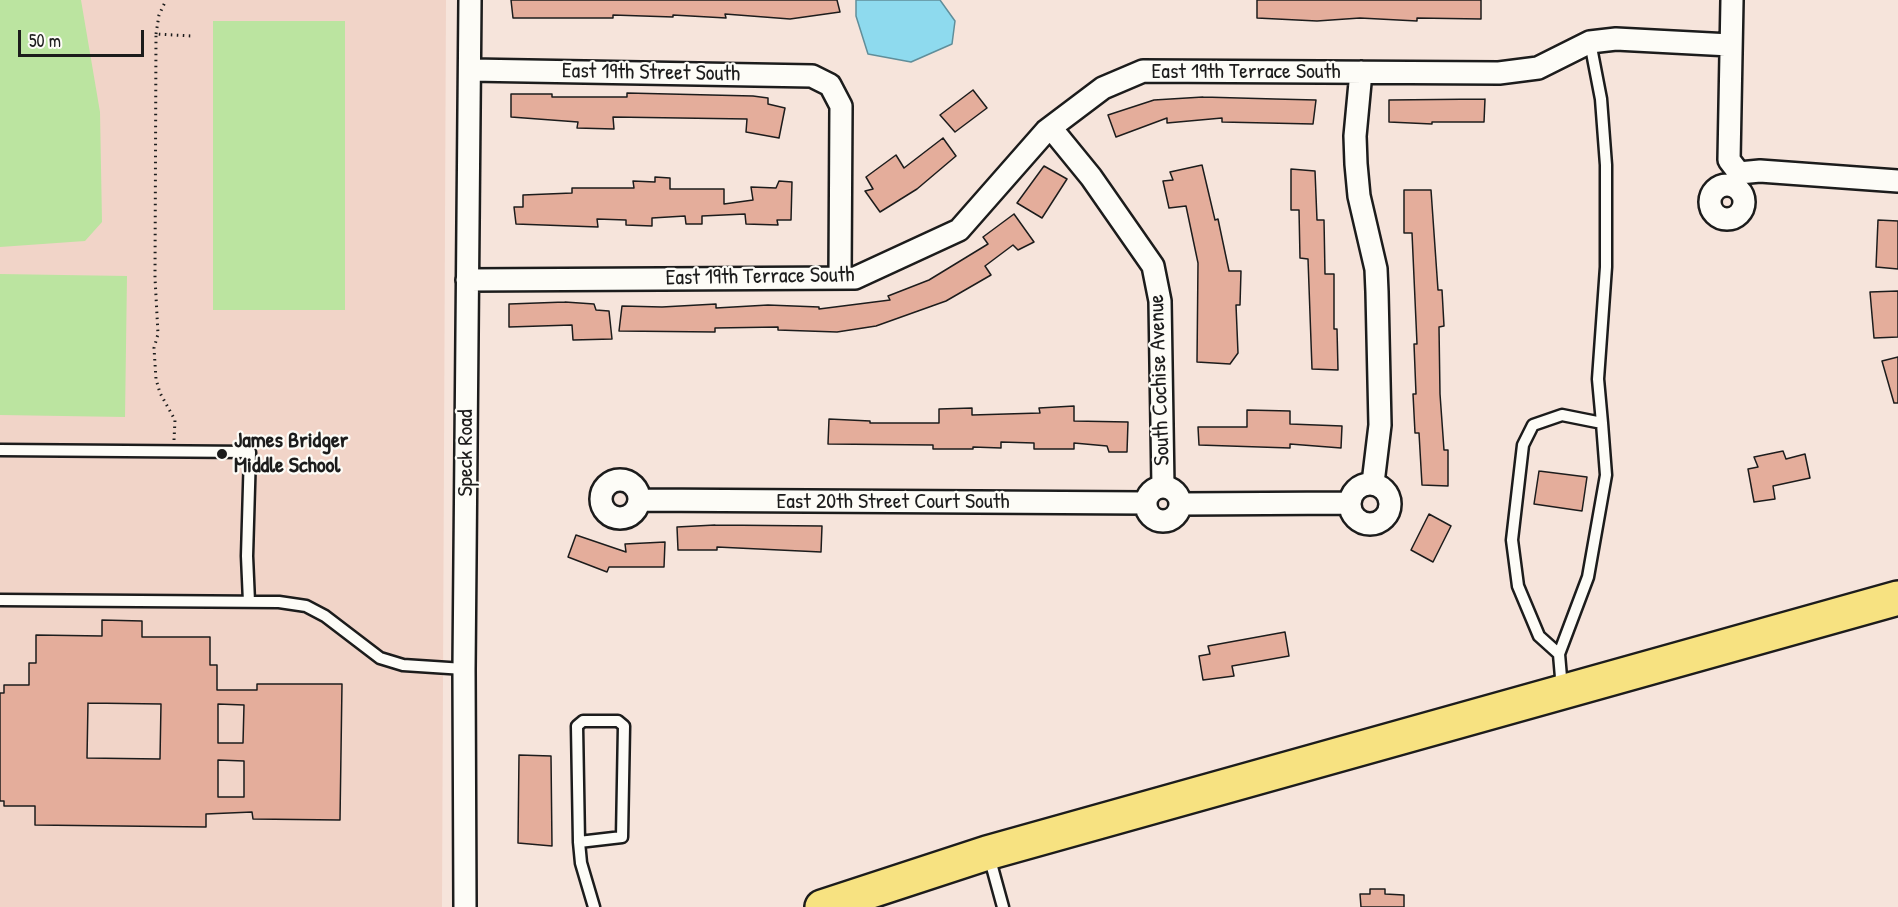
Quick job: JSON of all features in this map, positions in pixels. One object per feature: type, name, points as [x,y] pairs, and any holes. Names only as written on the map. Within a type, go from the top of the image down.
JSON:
[{"type":"main road","points":[[822,907],[987,853],[1898,598]]},
{"type":"street","name":"Speck Road","points":[[465,907],[464,669],[470,0]]},
{"type":"street","points":[[1732,0],[1729,160],[1736,180],[1760,171],[1898,181]]},
{"type":"street","name":"East 19th Terrace South","points":[[467,280],[855,278],[877,270],[959,230],[1051,128],[1103,88],[1143,71],[1499,73],[1538,68],[1590,42],[1616,39],[1730,45]]},
{"type":"street","name":"East 19th Street South","points":[[471,70],[812,76],[830,85],[841,106],[840,278]]},
{"type":"street","points":[[1361,72],[1355,136],[1356,165],[1359,196],[1376,269],[1377,292],[1380,425],[1373,483]]},
{"type":"street","name":"South Cochise Avenue","points":[[1051,128],[1091,177],[1153,266],[1160,301],[1163,487]]},
{"type":"street","points":[[1373,483],[1384,489],[1390,499],[1389,512],[1381,521],[1363,523],[1353,515],[1350,503],[1357,488],[1373,483]]},
{"type":"street","points":[[1163,487],[1177,494],[1181,504],[1177,515],[1172,519],[1160,521],[1150,515],[1146,503],[1153,490],[1163,487]]},
{"type":"street","name":"East 20th Street Court South","points":[[639,500],[1146,503]]},
{"type":"street","points":[[1181,504],[1350,503]]},
{"type":"lane","points":[[1563,692],[1559,654],[1588,578],[1597,538],[1606,475],[1598,379],[1606,267],[1606,165],[1601,99],[1590,42]]},
{"type":"lane","points":[[1559,654],[1539,636],[1518,586],[1512,540],[1523,445],[1533,425],[1562,415],[1602,423]]},
{"type":"lane","points":[[0,450],[250,452],[247,556],[249,602]]},
{"type":"lane","points":[[0,600],[279,602],[306,606],[325,616],[380,658],[403,665],[464,669]]},
{"type":"lane","points":[[579,842],[622,837],[624,726],[618,721],[583,721],[577,726],[579,842],[581,863],[594,907]]},
{"type":"lane","points":[[987,853],[1000,886],[1004,907]]},
{"type":"path","points":[[166,0],[159,15],[156,34],[155,278],[158,334],[154,348],[160,393],[175,420],[174,451]]},
{"type":"path","points":[[156,34],[192,36]]},
{"type":"shaded area","name":"James Bridger Middle School","points":[[0,0],[446,0],[442,907],[0,907]]},
{"type":"green space","points":[[0,0],[81,0],[100,112],[102,222],[85,241],[0,247]]},
{"type":"green space","points":[[213,21],[345,21],[345,310],[213,310]]},
{"type":"green space","points":[[0,274],[127,276],[125,417],[0,415]]},
{"type":"water","points":[[856,0],[940,0],[955,21],[952,44],[911,62],[868,54],[856,16]]},
{"type":"building","points":[[511,0],[837,0],[840,12],[790,19],[725,14],[726,18],[613,15],[613,18],[513,18]]},
{"type":"building","points":[[1257,0],[1481,0],[1481,19],[1417,18],[1417,21],[1360,18],[1317,21],[1257,18]]},
{"type":"building","points":[[973,90],[987,108],[955,132],[940,115]]},
{"type":"building","points":[[627,93],[753,96],[768,98],[768,104],[785,108],[779,138],[746,132],[747,119],[613,117],[614,129],[577,128],[578,122],[511,117],[511,94],[552,94],[552,97],[627,97]]},
{"type":"building","points":[[1203,97],[1316,100],[1313,124],[1222,122],[1222,118],[1167,123],[1167,118],[1116,137],[1108,115],[1154,100]]},
{"type":"building","points":[[1485,99],[1484,122],[1432,122],[1432,124],[1389,122],[1389,100]]},
{"type":"building","points":[[943,138],[956,156],[917,189],[880,212],[865,191],[873,189],[866,177],[896,155],[904,168]]},
{"type":"building","points":[[1202,165],[1215,220],[1218,219],[1229,271],[1241,271],[1240,305],[1236,305],[1238,353],[1230,364],[1197,362],[1198,263],[1186,206],[1169,208],[1163,181],[1173,180],[1170,172]]},
{"type":"building","points":[[1044,166],[1067,179],[1042,218],[1017,203]]},
{"type":"building","points":[[1291,169],[1315,171],[1317,220],[1324,220],[1325,274],[1334,274],[1334,329],[1337,329],[1338,370],[1312,369],[1308,259],[1300,258],[1299,210],[1291,210]]},
{"type":"building","points":[[655,177],[670,178],[670,189],[724,189],[724,204],[753,200],[751,187],[776,188],[779,181],[792,182],[791,220],[777,220],[778,225],[746,224],[745,214],[702,216],[702,224],[686,224],[685,216],[652,218],[652,226],[626,225],[626,220],[597,219],[598,227],[516,224],[514,207],[523,207],[523,195],[572,193],[572,188],[634,188],[633,181],[655,182]]},
{"type":"building","points":[[1404,190],[1431,190],[1438,290],[1442,290],[1444,326],[1439,327],[1440,394],[1444,450],[1448,450],[1448,486],[1422,485],[1419,433],[1415,433],[1413,394],[1416,394],[1414,344],[1417,344],[1412,233],[1404,233]]},
{"type":"building","points":[[1014,214],[1034,242],[1018,250],[1013,245],[985,266],[991,275],[946,301],[876,326],[837,332],[778,330],[778,327],[715,328],[715,332],[619,331],[622,306],[662,307],[716,304],[716,308],[768,305],[819,307],[819,309],[890,300],[888,296],[929,280],[988,244],[983,237]]},
{"type":"building","points":[[1878,220],[1898,221],[1898,269],[1876,267]]},
{"type":"building","points":[[1898,291],[1898,337],[1874,338],[1870,292]]},
{"type":"building","points":[[565,302],[594,304],[596,310],[609,311],[612,339],[573,340],[572,325],[509,327],[509,304]]},
{"type":"building","points":[[1898,357],[1898,403],[1894,403],[1882,361]]},
{"type":"building","points":[[1074,406],[1074,421],[1128,422],[1127,452],[1109,452],[1107,446],[1074,443],[1074,449],[1034,449],[1034,443],[1001,442],[1001,448],[973,447],[973,449],[933,449],[933,445],[828,444],[829,419],[870,421],[870,423],[939,423],[939,409],[972,408],[972,415],[1040,413],[1039,408]]},
{"type":"building","points":[[1247,410],[1290,411],[1290,424],[1342,426],[1341,448],[1290,444],[1290,448],[1199,445],[1198,427],[1247,427]]},
{"type":"building","points":[[1783,451],[1786,459],[1805,454],[1810,478],[1773,486],[1775,499],[1754,502],[1748,469],[1758,467],[1754,457]]},
{"type":"building","points":[[1539,471],[1587,477],[1582,511],[1534,504]]},
{"type":"building","points":[[1429,514],[1451,526],[1433,562],[1411,550]]},
{"type":"building","points":[[822,526],[821,552],[717,547],[717,550],[678,550],[677,527]]},
{"type":"building","points":[[576,535],[626,552],[625,544],[665,542],[664,567],[609,567],[607,572],[568,557]]},
{"type":"building","points":[[102,620],[142,621],[142,637],[210,637],[210,665],[217,665],[217,690],[257,690],[257,684],[342,684],[340,820],[253,819],[252,812],[206,814],[206,827],[35,825],[35,806],[4,806],[4,801],[0,801],[0,693],[4,693],[4,685],[29,685],[29,663],[36,663],[36,635],[102,636]],"holes":[[[88,703],[161,704],[160,759],[87,758]],[[218,704],[244,705],[243,743],[218,743]],[[218,760],[244,761],[244,797],[218,797]]]},
{"type":"building","points":[[1285,632],[1289,656],[1232,666],[1234,676],[1203,680],[1199,656],[1210,654],[1208,646]]},
{"type":"building","points":[[519,755],[551,756],[552,846],[518,843]]},
{"type":"building","points":[[1370,889],[1385,889],[1385,894],[1404,895],[1404,907],[1361,907],[1360,894],[1370,894]]},
{"type":"place","name":"James Bridger Middle School","points":[[222,454]]}]
